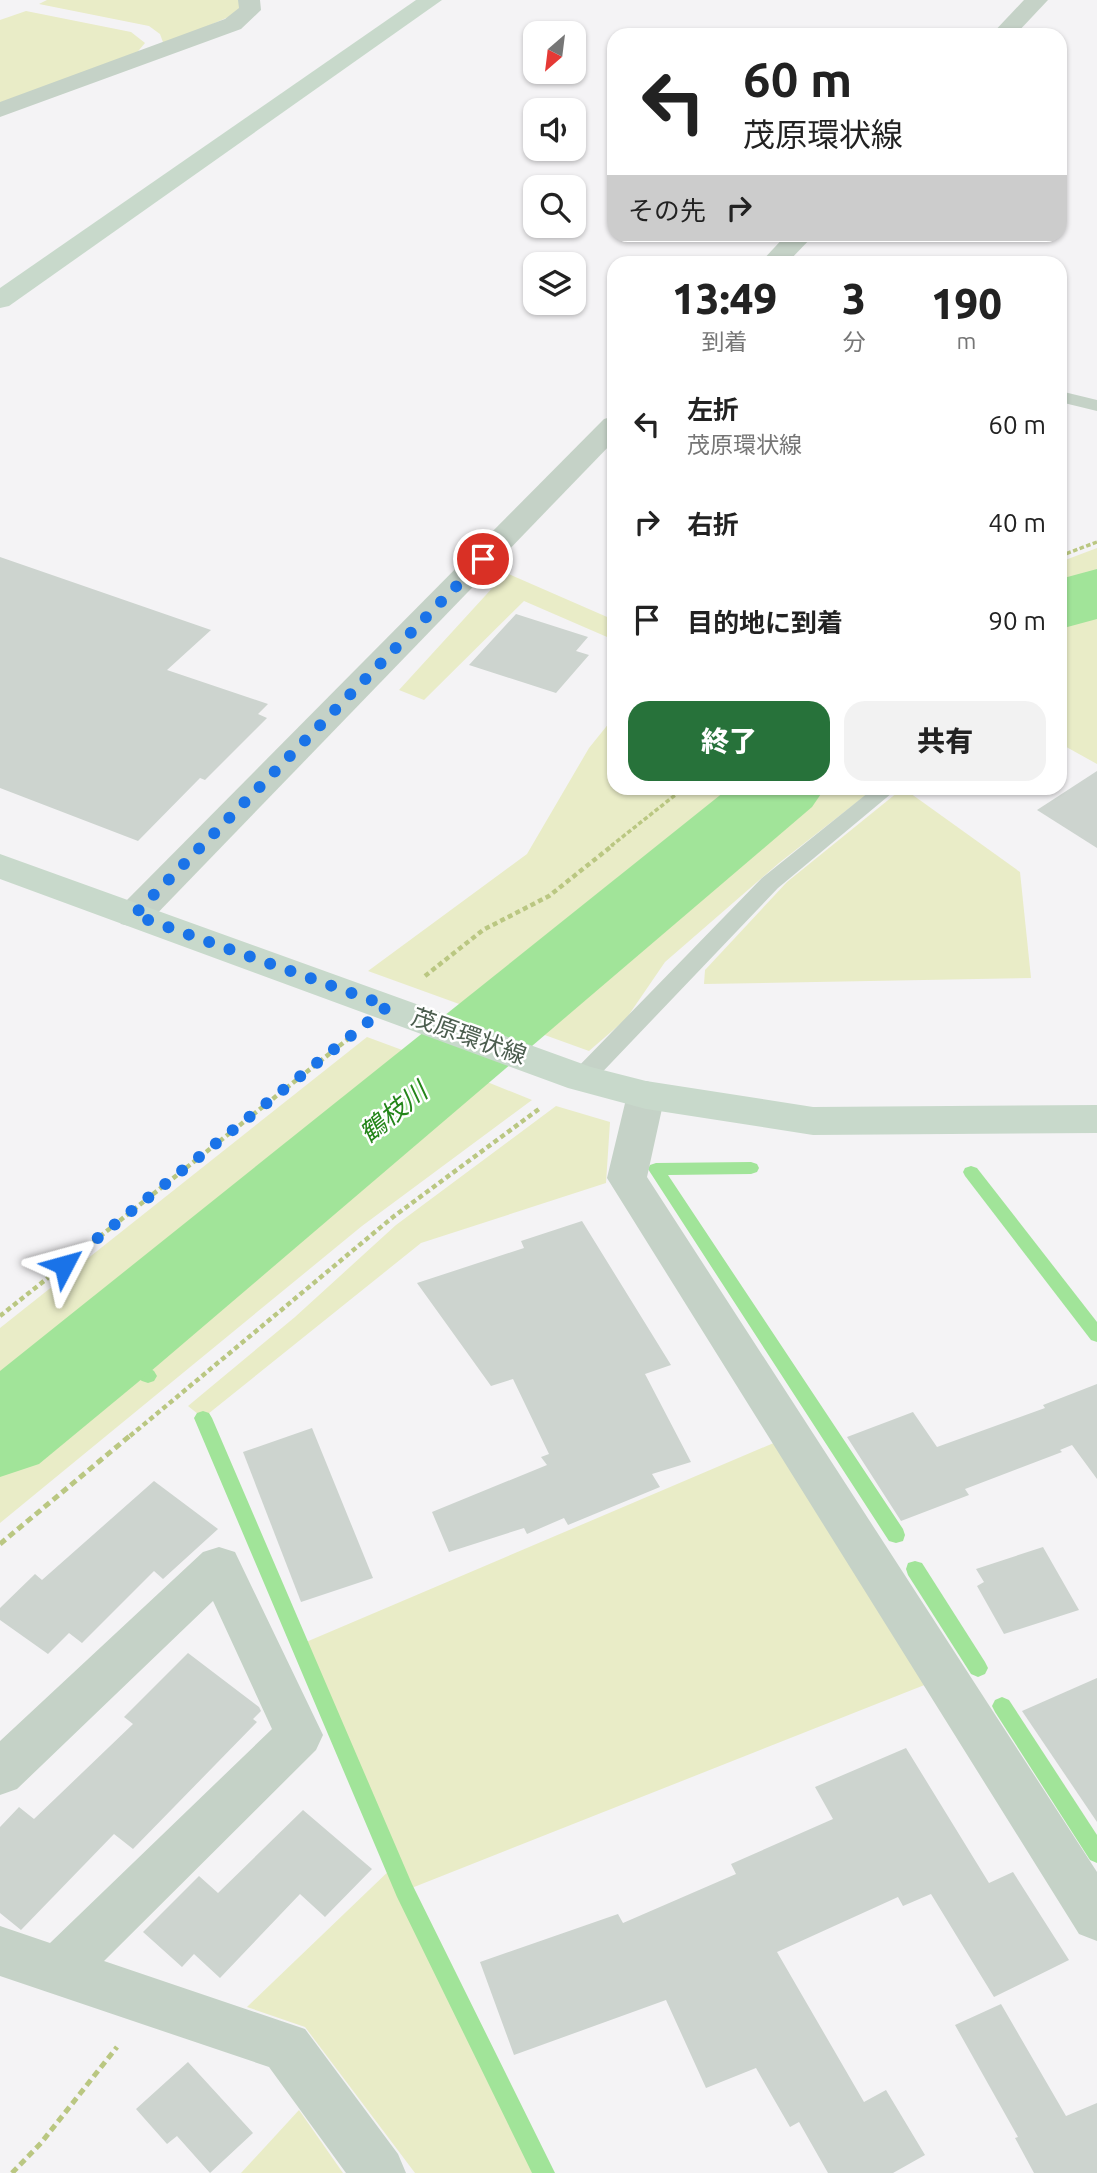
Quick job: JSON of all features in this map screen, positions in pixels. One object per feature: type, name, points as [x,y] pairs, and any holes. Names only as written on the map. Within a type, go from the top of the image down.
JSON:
[{"type":"main road","points":[[0,300],[431,0]]},
{"type":"main road","name":"茂原環状線","points":[[0,866],[582,1078],[646,1095],[813,1121],[1097,1119]]},
{"type":"street","points":[[0,110],[233,24],[250,10],[250,0]]},
{"type":"street","points":[[1009,28],[1037,0]]},
{"type":"street","points":[[780,256],[794,242]]},
{"type":"street","points":[[134,915],[607,432]]},
{"type":"street","points":[[646,1095],[626,1178],[1097,1917]]},
{"type":"street","points":[[0,1773],[219,1566],[299,1735],[58,1970]]},
{"type":"street","points":[[0,1951],[286,2047],[379,2173]]},
{"type":"lane","points":[[1067,398],[1097,406]]},
{"type":"lane","points":[[582,1078],[770,883],[878,795]]},
{"type":"path","points":[[1067,553],[1097,542]]},
{"type":"path","points":[[0,1316],[482,930],[549,896],[675,795]]},
{"type":"path","points":[[0,1544],[393,1217],[547,1103]]},
{"type":"path","points":[[12,2173],[41,2143],[153,2002]]},
{"type":"green space","points":[[47,0],[239,0],[240,12],[164,45],[160,34],[149,26],[39,4]]},
{"type":"green space","points":[[26,11],[131,32],[145,43],[134,56],[0,105],[0,20]]},
{"type":"green space","points":[[1097,548],[1097,764],[1067,747],[1067,559]]},
{"type":"green space","points":[[506,573],[607,617],[607,637],[524,601],[424,700],[399,690]]},
{"type":"green space","points":[[607,726],[607,795],[866,795],[779,863],[665,962],[626,1019],[589,1051],[368,971],[527,854],[589,748]]},
{"type":"green space","points":[[894,795],[913,795],[1020,872],[1031,978],[704,984],[705,970],[787,882]]},
{"type":"green space","points":[[367,1037],[432,1061],[0,1411],[0,1328]]},
{"type":"green space","points":[[465,1073],[532,1100],[362,1226],[0,1523],[0,1451]]},
{"type":"green space","points":[[556,1106],[610,1122],[606,1183],[421,1243],[203,1418],[188,1406],[295,1317],[396,1225]]},
{"type":"green space","points":[[776,1442],[927,1684],[404,1891],[544,2173],[415,2173],[305,2027],[247,2007],[394,1866],[299,1645]]},
{"type":"green space","points":[[299,2110],[343,2173],[241,2173]]},
{"type":"building","points":[[0,557],[211,630],[167,670],[268,704],[258,714],[267,718],[205,780],[200,778],[138,841],[0,788]]},
{"type":"building","points":[[516,614],[588,637],[576,651],[589,655],[556,693],[469,665]]},
{"type":"building","points":[[1097,771],[1097,848],[1037,810],[1060,795],[1067,795],[1067,790]]},
{"type":"building","points":[[582,1221],[671,1365],[645,1374],[691,1462],[652,1474],[660,1487],[568,1525],[564,1518],[527,1534],[524,1528],[449,1552],[432,1512],[547,1465],[541,1457],[549,1454],[513,1379],[491,1386],[417,1283],[524,1248],[521,1241]]},
{"type":"building","points":[[1097,1384],[1097,1479],[1072,1445],[1060,1450],[1062,1452],[965,1489],[969,1495],[901,1521],[847,1437],[913,1412],[937,1447],[1045,1408],[1043,1405]]},
{"type":"building","points":[[312,1428],[373,1578],[301,1602],[243,1452]]},
{"type":"building","points":[[154,1481],[218,1529],[163,1579],[154,1571],[82,1643],[69,1633],[48,1654],[0,1620],[0,1608],[35,1574],[42,1580]]},
{"type":"building","points":[[1043,1547],[1079,1610],[1004,1634],[977,1586],[984,1582],[976,1569]]},
{"type":"building","points":[[188,1653],[259,1707],[261,1711],[253,1719],[257,1722],[133,1849],[114,1834],[21,1930],[0,1913],[0,1827],[19,1807],[34,1819],[133,1724],[124,1717]]},
{"type":"building","points":[[1097,1678],[1097,1822],[1022,1711]]},
{"type":"building","points":[[906,1748],[989,1883],[1013,1872],[1069,1960],[994,1997],[931,1894],[903,1906],[898,1897],[777,1952],[864,2102],[886,2090],[925,2155],[893,2173],[828,2173],[799,2122],[790,2127],[756,2068],[706,2088],[666,2000],[514,2055],[480,1962],[618,1914],[623,1923],[736,1874],[731,1864],[833,1819],[815,1787]]},
{"type":"building","points":[[303,1810],[372,1869],[325,1917],[300,1894],[220,1978],[194,1954],[182,1967],[143,1932],[199,1876],[218,1893]]},
{"type":"building","points":[[1001,2004],[1066,2116],[1097,2103],[1097,2173],[1034,2173],[1015,2138],[1018,2137],[955,2025]]},
{"type":"building","points":[[188,2062],[253,2133],[210,2173],[177,2136],[167,2144],[136,2109]]},
{"type":"waterway","name":"鶴枝川","points":[[1067,603],[1097,592]]},
{"type":"waterway","name":"鶴枝川","points":[[0,1432],[295,1192],[774,795]]},
{"type":"waterway","points":[[751,1168],[656,1169],[896,1535]]},
{"type":"waterway","points":[[971,1172],[1097,1335]]},
{"type":"waterway","points":[[105,1348],[148,1376]]},
{"type":"waterway","points":[[203,1418],[404,1890],[544,2173]]},
{"type":"waterway","points":[[915,1569],[978,1668]]},
{"type":"waterway","points":[[1002,1706],[1097,1853]]},
{"type":"route","points":[[64,1265],[388,1006],[134,915],[483,559]]}]
